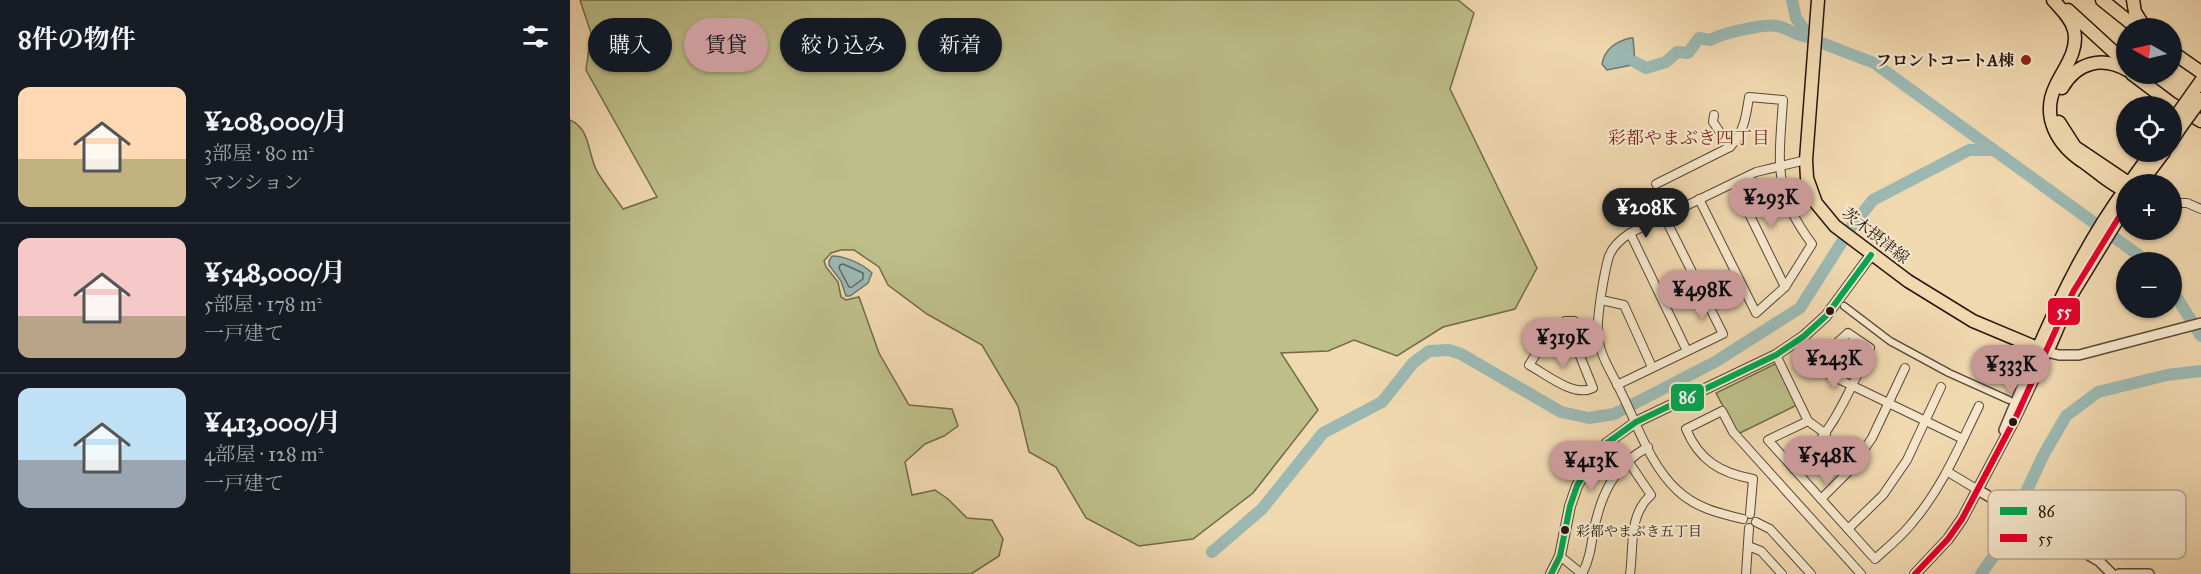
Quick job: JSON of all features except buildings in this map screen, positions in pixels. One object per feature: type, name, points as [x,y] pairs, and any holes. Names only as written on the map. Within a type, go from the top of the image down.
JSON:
[{"type":"main road","name":"茨木摂津線","points":[[1818,0],[1806,160],[1811,192],[1823,213],[1835,226],[1871,255],[1908,281],[1973,321],[2043,351]]},
{"type":"main road","points":[[2053,0],[2070,21],[2075,42],[2071,57],[2055,86],[2051,100],[2050,115],[2055,131],[2070,153],[2116,180]]},
{"type":"main road","points":[[2058,0],[2116,54]]},
{"type":"main road","points":[[2102,0],[2125,18]]},
{"type":"main road","points":[[2133,0],[2138,18]]},
{"type":"main road","points":[[2182,59],[2201,72]]},
{"type":"main road","points":[[2116,66],[2103,62],[2090,63],[2074,72],[2064,84],[2057,110],[2059,123],[2074,147],[2116,178]]},
{"type":"main road","points":[[2182,112],[2201,81]]},
{"type":"main road","points":[[2145,84],[2172,104],[2201,120]]},
{"type":"main road","points":[[2152,84],[2201,120]]},
{"type":"main road","points":[[2182,116],[2201,99]]},
{"type":"main road","points":[[2043,351],[2065,289],[2116,215]]},
{"type":"street","points":[[1656,184],[1730,147],[1744,128],[1749,97],[1783,100],[1779,167],[1787,205],[1812,244],[1785,287],[1756,313],[1699,199]]},
{"type":"street","points":[[1714,115],[1713,122],[1730,147]]},
{"type":"street","points":[[1743,519],[1712,511],[1687,498],[1666,478],[1630,411],[1598,339],[1601,300],[1610,255],[1619,241],[1630,233],[1756,172],[1806,160]]},
{"type":"street","points":[[1734,183],[1785,287]]},
{"type":"street","points":[[2182,203],[2201,209]]},
{"type":"street","points":[[1617,384],[1723,334],[1664,216]]},
{"type":"street","points":[[1630,233],[1687,351]]},
{"type":"street","points":[[1551,574],[1560,556],[1572,501],[1584,472],[1607,443],[1636,422],[1776,355],[1804,336],[1826,316],[1871,255]]},
{"type":"street","points":[[1601,300],[1624,304],[1652,368]]},
{"type":"street","points":[[1844,306],[1890,341],[1949,373],[2008,400]]},
{"type":"street","points":[[1565,321],[1574,321],[1576,346],[1593,388],[1586,391],[1571,389],[1529,365],[1538,351],[1565,321]]},
{"type":"street","points":[[1915,574],[1948,539],[1978,490],[1996,452],[2009,416],[2043,351],[2059,355],[2079,355],[2201,323]]},
{"type":"street","points":[[1794,469],[1812,452],[1826,434],[1852,385],[1870,348],[1848,333],[1820,358],[1826,373],[1852,385],[1963,439]]},
{"type":"street","points":[[1576,346],[1598,339]]},
{"type":"street","points":[[1776,355],[1808,421],[1826,434]]},
{"type":"street","points":[[1821,499],[1849,471],[1872,438],[1905,368]]},
{"type":"street","points":[[1848,529],[1883,495],[1907,460],[1941,387]]},
{"type":"street","points":[[1808,421],[1767,440],[1875,559],[1911,525],[1948,472],[1978,405]]},
{"type":"street","points":[[1753,479],[1726,472],[1708,462],[1696,449],[1686,429],[1722,411],[1733,432],[1861,574]]},
{"type":"street","points":[[1560,556],[1582,574],[1588,560],[1603,496],[1616,474],[1628,461],[1648,447]]},
{"type":"street","points":[[1628,461],[1651,495],[1640,508],[1636,518],[1630,574]]},
{"type":"street","points":[[1750,514],[1753,479],[1765,468]]},
{"type":"street","points":[[1948,472],[1988,495]]},
{"type":"street","points":[[1743,519],[1750,514]]},
{"type":"street","points":[[1749,528],[1756,522],[1755,516],[1750,514]]},
{"type":"street","points":[[1743,519],[1744,525],[1749,528]]},
{"type":"street","points":[[1756,522],[1770,529],[1811,574]]},
{"type":"street","points":[[1746,574],[1749,528]]},
{"type":"street","points":[[1748,546],[1761,551],[1782,574]]},
{"type":"street","points":[[2096,559],[2112,574]]},
{"type":"street","points":[[2119,574],[2149,574]]},
{"type":"green space","points":[[580,0],[1458,0],[1474,13],[1450,89],[1537,268],[1515,309],[1443,327],[1397,356],[1354,340],[1328,351],[1281,353],[1318,410],[1253,493],[1193,539],[1139,546],[1086,518],[1056,467],[1029,452],[1018,406],[982,345],[927,314],[888,285],[879,267],[854,250],[831,253],[824,261],[838,282],[841,297],[846,300],[859,297],[879,353],[909,405],[952,409],[958,426],[944,436],[925,444],[905,462],[912,495],[935,490],[967,518],[992,520],[1003,539],[999,556],[971,574],[570,574],[570,120],[577,124],[586,136],[598,173],[623,209],[657,197],[586,70],[588,55],[588,72],[672,72],[672,18],[588,18],[588,24]]},
{"type":"green space","points":[[1777,363],[1797,405],[1738,434],[1716,393]]},
{"type":"water","points":[[1633,38],[1635,62],[1632,65],[1607,70],[1602,64],[1608,50]]},
{"type":"water","points":[[832,256],[848,259],[872,273],[868,283],[850,296],[846,296],[841,281],[829,265]]},
{"type":"waterway","points":[[1792,0],[1796,18],[1809,37]]},
{"type":"waterway","points":[[1635,62],[1646,68],[1666,62],[1677,52],[1688,53],[1699,38],[1710,40],[1732,32],[1763,26],[1777,26],[1809,37]]},
{"type":"waterway","points":[[1822,43],[1874,63],[2134,252]]},
{"type":"waterway","points":[[1212,552],[1262,509],[1323,433],[1382,402],[1413,363],[1429,351],[1449,350],[1461,354],[1561,412],[1589,418],[1614,414],[1715,362],[1800,308],[1852,226],[1873,200],[1969,150],[1994,150]]},
{"type":"waterway","points":[[2182,306],[2201,336]]},
{"type":"waterway","points":[[2027,490],[2066,416],[2098,392],[2167,375],[2201,371]]},
{"type":"waterway","points":[[1981,574],[1992,559]]},
{"type":"transit line","name":"55","points":[[1915,574],[1948,539],[1962,519],[2015,419],[2073,292],[2116,222]]},
{"type":"transit line","name":"86","points":[[1551,574],[1560,556],[1570,506],[1577,486],[1590,463],[1607,443],[1636,422],[1776,355],[1804,336],[1826,316],[1871,255]]},
{"type":"place","name":"フロントコートA棟","points":[[2026,60]]},
{"type":"place","name":"彩都やまぶき五丁目","points":[[1565,530]]},
{"type":"district","name":"彩都やまぶき四丁目","points":[[1689,138]]}]
